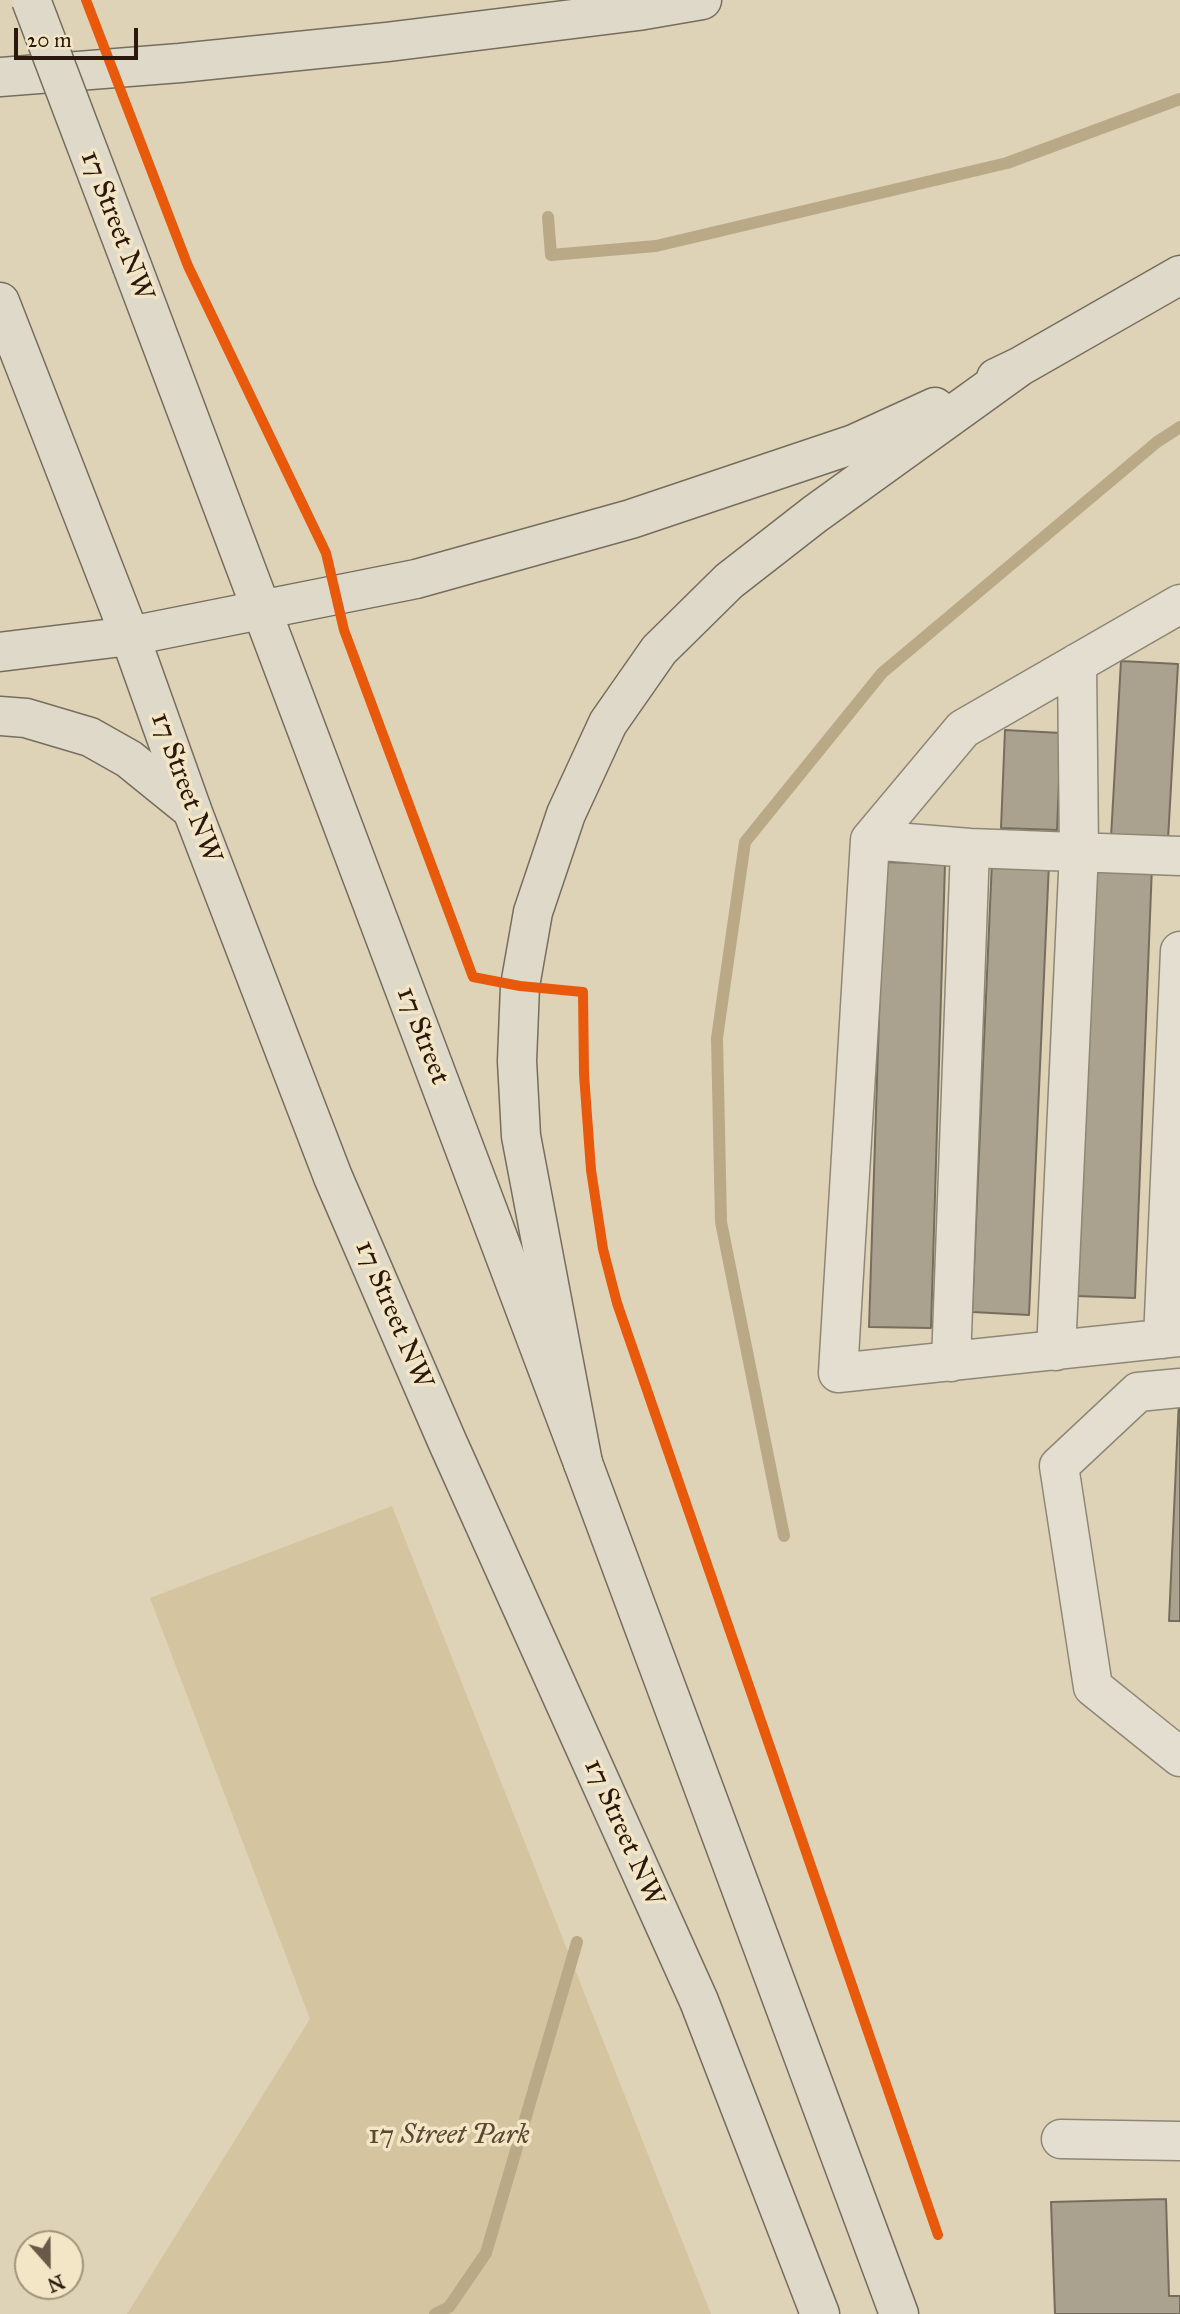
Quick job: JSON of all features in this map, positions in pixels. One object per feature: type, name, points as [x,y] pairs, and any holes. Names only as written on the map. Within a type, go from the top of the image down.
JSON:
[{"type":"main road","name":"17 Street NW","points":[[31,0],[261,609]]},
{"type":"main road","points":[[0,77],[180,63],[373,43],[638,11],[702,0]]},
{"type":"main road","points":[[0,652],[130,636],[416,579],[631,519],[854,444],[1019,368],[1180,275]]},
{"type":"main road","name":"17 Street NW","points":[[0,302],[130,636],[192,810],[333,1177],[447,1441],[699,2001],[820,2314]]},
{"type":"main road","points":[[899,2314],[583,1463],[521,1136],[517,1061],[520,986],[533,912],[566,814],[608,723],[659,650],[729,581],[815,514],[1019,368]]},
{"type":"main road","name":"17 Street","points":[[261,609],[583,1463]]},
{"type":"main road","points":[[0,716],[26,718],[90,737],[129,759],[192,810]]},
{"type":"lane","points":[[1180,604],[963,729],[870,840],[838,1373],[1172,1338],[1180,951]]},
{"type":"lane","points":[[1056,1351],[1079,851],[1077,663]]},
{"type":"lane","points":[[870,840],[970,848],[1180,856]]},
{"type":"lane","points":[[951,1362],[970,848]]},
{"type":"lane","points":[[1180,1388],[1138,1392],[1059,1466],[1093,1687],[1180,1757]]},
{"type":"lane","points":[[1061,2139],[1180,2141]]},
{"type":"green space","name":"17 Street Park","points":[[392,1506],[711,2314],[127,2314],[310,2019],[150,1598]]},
{"type":"building","points":[[1121,661],[1178,664],[1168,839],[1111,837]]},
{"type":"building","points":[[1005,730],[1061,733],[1057,830],[1001,828]]},
{"type":"building","points":[[992,861],[1049,863],[1029,1315],[972,1312]]},
{"type":"building","points":[[884,862],[945,864],[931,1328],[869,1327]]},
{"type":"building","points":[[1093,864],[1152,866],[1135,1298],[1075,1296]]},
{"type":"building","points":[[1179,1399],[1180,1621],[1169,1621]]},
{"type":"building","points":[[1166,2199],[1169,2296],[1180,2296],[1180,2314],[1055,2314],[1051,2202]]},
{"type":"waterway","points":[[548,217],[551,255],[656,246],[1007,163],[1180,99]]},
{"type":"waterway","points":[[784,1536],[721,1222],[717,1038],[745,842],[882,673],[1157,442],[1180,427]]},
{"type":"waterway","points":[[435,2314],[449,2307],[486,2253],[577,1942]]},
{"type":"cycle path","points":[[86,0],[188,266],[326,553],[344,630],[473,977],[520,986],[583,992],[584,1074],[591,1170],[603,1249],[617,1303],[938,2235]]}]
